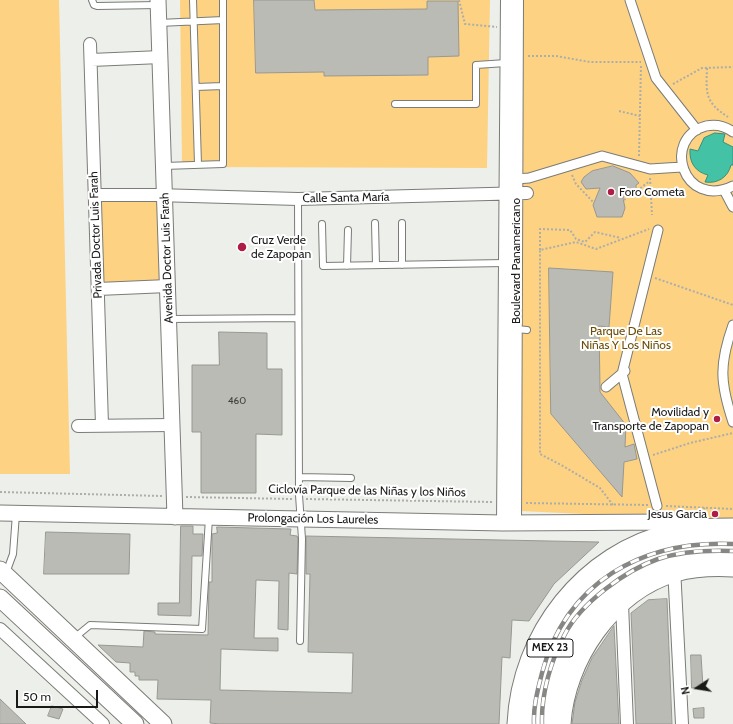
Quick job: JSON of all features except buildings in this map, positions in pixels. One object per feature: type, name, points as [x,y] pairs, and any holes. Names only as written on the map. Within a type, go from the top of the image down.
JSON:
[{"type":"main road","points":[[516,724],[517,708],[526,668],[533,650],[549,621],[571,591],[601,564],[630,547],[672,532],[704,527],[733,527]]},
{"type":"main road","name":"MEX 23","points":[[531,724],[535,690],[546,656],[569,616],[598,587],[622,568],[635,560],[662,550],[705,541],[733,541]]},
{"type":"main road","name":"MEX 23","points":[[547,724],[549,701],[566,651],[582,626],[604,603],[621,589],[655,571],[674,568],[698,558],[733,558]]},
{"type":"main road","points":[[562,724],[568,689],[580,658],[594,635],[622,604],[674,568],[691,570],[733,568]]},
{"type":"main road","points":[[2,574],[163,724]]},
{"type":"main road","points":[[0,598],[135,724]]},
{"type":"street","name":"Boulevard Panamericano","points":[[507,0],[506,63],[516,193],[505,263],[509,523]]},
{"type":"street","name":"Boulevard Panamericano","points":[[509,502],[521,330],[516,193],[517,0]]},
{"type":"street","points":[[630,0],[656,78],[663,89],[697,130]]},
{"type":"street","name":"Avenida Doctor Luis Farah","points":[[158,2],[175,516]]},
{"type":"street","name":"Privada Doctor Luis Farah","points":[[90,44],[102,425]]},
{"type":"street","points":[[91,60],[160,57]]},
{"type":"street","points":[[733,132],[722,126],[715,125],[697,130],[691,135],[684,146],[681,159],[682,167],[689,180],[697,187],[711,192],[729,188],[733,206]]},
{"type":"street","points":[[516,179],[529,178],[602,156],[650,169],[682,167]]},
{"type":"street","name":"Calle Santa María","points":[[95,195],[298,199],[516,193]]},
{"type":"street","points":[[657,506],[643,458],[625,371],[658,230]]},
{"type":"street","points":[[98,289],[168,286]]},
{"type":"street","points":[[733,324],[722,368],[724,397],[733,422]]},
{"type":"street","points":[[606,387],[625,371]]},
{"type":"street","points":[[78,426],[172,425]]},
{"type":"street","name":"Prolongación Los Laureles","points":[[0,513],[509,523],[626,524],[674,522],[704,527]]},
{"type":"street","points":[[626,524],[633,533],[633,540],[630,547]]},
{"type":"street","points":[[674,568],[682,724]]},
{"type":"street","points":[[622,604],[627,724]]},
{"type":"street","points":[[0,629],[103,724]]},
{"type":"street","points":[[76,699],[91,683]]},
{"type":"lane","points":[[92,0],[94,5],[97,6],[158,2]]},
{"type":"lane","points":[[193,0],[198,164]]},
{"type":"lane","points":[[164,166],[223,164],[223,0]]},
{"type":"lane","points":[[159,23],[223,20]]},
{"type":"lane","points":[[395,104],[476,104],[476,65],[506,63]]},
{"type":"lane","points":[[196,87],[223,86]]},
{"type":"lane","points":[[298,199],[299,499],[302,538],[300,641]]},
{"type":"lane","points":[[375,223],[376,265]]},
{"type":"lane","points":[[402,223],[402,265]]},
{"type":"lane","points":[[322,224],[323,266],[505,263]]},
{"type":"lane","points":[[347,266],[348,230]]},
{"type":"lane","points":[[169,320],[298,318]]},
{"type":"lane","points":[[299,477],[351,478]]},
{"type":"lane","points":[[2,574],[13,554],[16,514]]},
{"type":"lane","points":[[71,637],[79,634],[90,625],[202,629],[209,517]]},
{"type":"path","points":[[459,0],[465,24],[507,27]]},
{"type":"path","points":[[528,56],[556,56],[590,62],[650,62]]},
{"type":"path","points":[[638,165],[641,62]]},
{"type":"path","points":[[663,89],[702,68],[733,67]]},
{"type":"path","points":[[707,68],[707,95],[710,103],[730,119]]},
{"type":"path","points":[[619,112],[640,116]]},
{"type":"path","points":[[568,167],[576,184],[594,203]]},
{"type":"path","points":[[650,169],[652,215]]},
{"type":"path","points":[[624,200],[650,181]]},
{"type":"path","points":[[613,505],[600,488],[540,454],[540,229],[570,230],[576,240],[585,242],[595,232],[622,239]]},
{"type":"path","points":[[540,250],[576,242],[596,250],[650,229],[658,230]]},
{"type":"path","points":[[647,276],[733,305]]},
{"type":"path","points":[[643,458],[690,443],[733,433]]},
{"type":"path","name":"Ciclovía Parque de las Niñas y los Niños","points":[[0,492],[509,502],[733,509]]},
{"type":"green space","points":[[0,0],[59,0],[70,474],[0,474]]},
{"type":"green space","points":[[180,0],[490,0],[487,168],[182,167]]},
{"type":"green space","name":"Parque De Las Niñas Y Los Niños","points":[[518,0],[733,0],[733,521],[520,511]]},
{"type":"green space","points":[[160,197],[162,281],[104,283],[100,199]]},
{"type":"shaded area","points":[[715,133],[725,134],[723,142],[733,147],[733,165],[731,165],[728,173],[722,179],[714,182],[705,182],[708,175],[703,174],[696,169],[692,162],[690,149],[698,151],[704,138]]},
{"type":"railway","points":[[534,724],[535,705],[539,685],[553,641],[569,614],[589,591],[612,573],[639,559],[668,550],[700,545],[733,544]]},
{"type":"railway","points":[[542,724],[545,689],[555,655],[572,622],[593,600],[619,579],[645,564],[658,559],[676,554],[733,551]]},
{"type":"place","name":"Foro Cometa","points":[[611,192]]},
{"type":"place","name":"Cruz Verde de Zapopan","points":[[242,247]]},
{"type":"place","name":"Movilidad y Transporte de Zapopan","points":[[717,419]]},
{"type":"place","name":"Jesus Garcia","points":[[715,514]]}]
